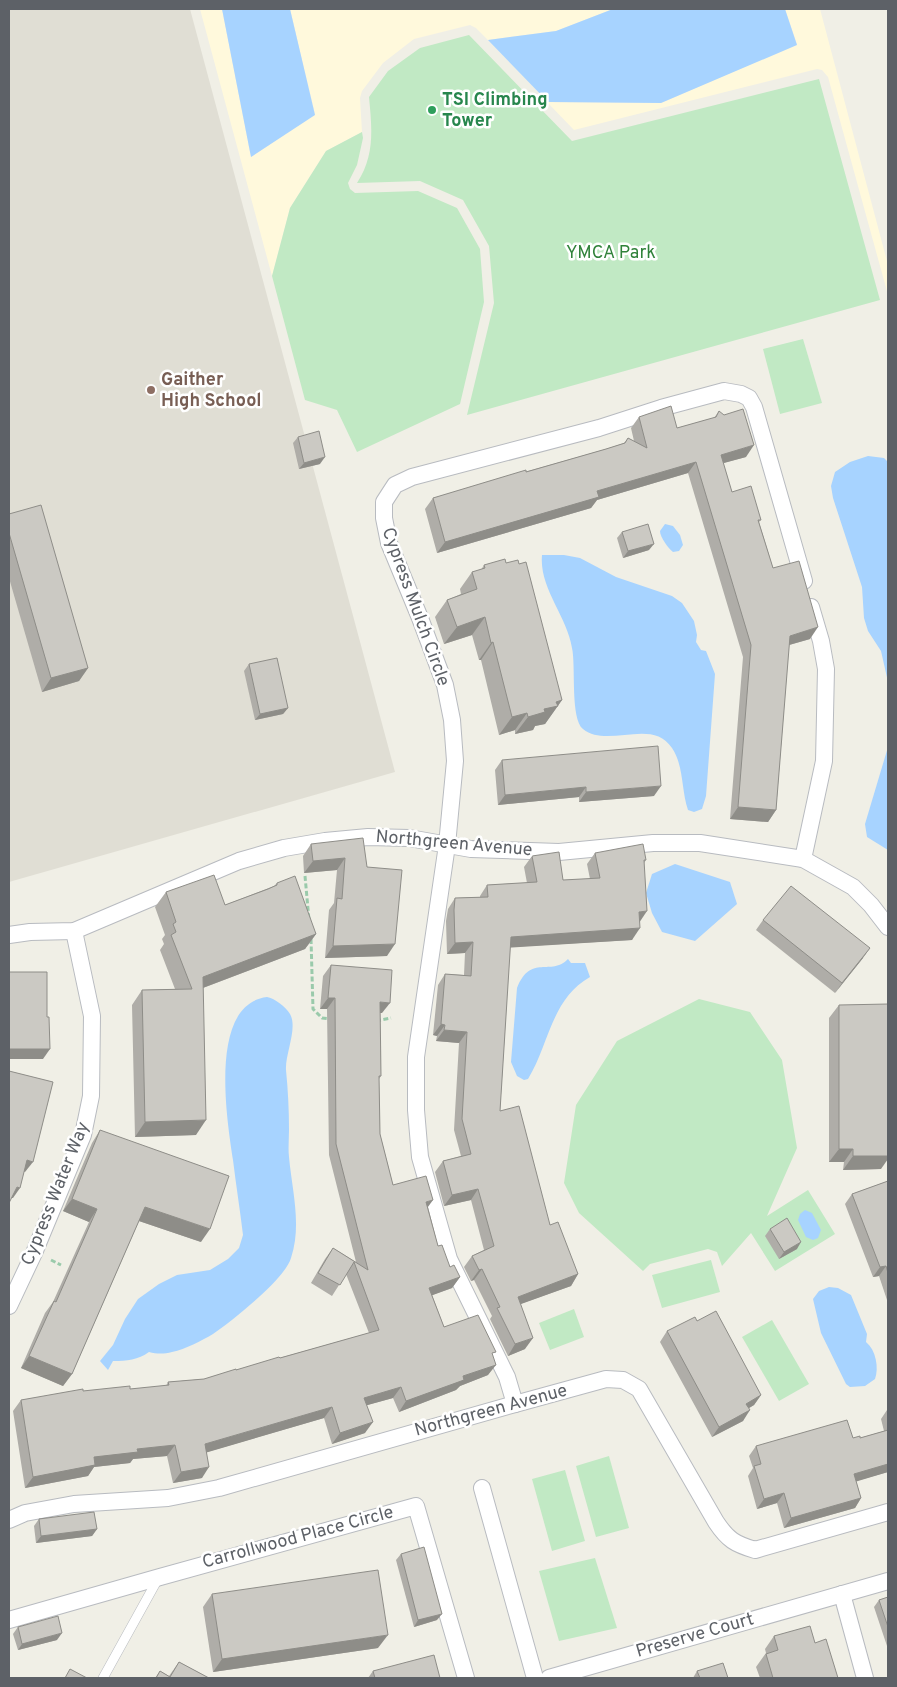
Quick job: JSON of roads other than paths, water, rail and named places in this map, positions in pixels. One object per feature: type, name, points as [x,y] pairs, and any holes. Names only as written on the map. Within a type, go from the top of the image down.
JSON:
[{"type":"street","name":"Cypress Mulch Circle","points":[[515,1404],[507,1377],[449,1259],[420,1158],[416,1110],[416,1057],[447,845],[455,761],[452,720],[445,685],[389,543],[384,518],[384,502],[395,485],[412,477],[599,428],[661,408],[724,391],[741,394],[749,398],[754,406],[821,641],[824,660],[826,686],[824,761],[803,859]]},
{"type":"street","name":"Northgreen Avenue","points":[[9,935],[30,932],[74,931],[239,861],[284,848],[325,840],[368,836],[409,838],[471,849],[559,852],[653,843],[700,842],[803,859],[852,887],[871,905],[888,927]]},
{"type":"street","name":"Cypress Water Way","points":[[9,1306],[34,1253],[83,1135],[91,1096],[92,1016],[74,931]]},
{"type":"street","name":"Northgreen Avenue","points":[[9,1520],[25,1514],[74,1504],[168,1498],[219,1488],[606,1379],[623,1380],[639,1389],[725,1535],[737,1544],[755,1550],[888,1512]]},
{"type":"street","points":[[482,1488],[535,1678]]},
{"type":"street","name":"Carrollwood Place Circle","points":[[9,1620],[416,1506],[466,1678]]},
{"type":"street","name":"Preserve Court","points":[[549,1678],[888,1581]]},
{"type":"street","points":[[842,1594],[865,1678]]},
{"type":"lane","points":[[103,1678],[160,1577]]},
{"type":"water","points":[[222,9],[290,9],[315,115],[251,157]]},
{"type":"water","points":[[613,9],[785,9],[797,45],[661,103],[548,102],[488,40],[556,31]]},
{"type":"water","points":[[868,456],[884,458],[888,462],[888,682],[881,651],[868,631],[864,618],[862,587],[833,498],[831,486],[835,472],[850,462]]},
{"type":"water","points":[[665,524],[673,526],[680,535],[683,545],[679,551],[673,552],[663,539],[660,531]]},
{"type":"water","points":[[542,555],[564,555],[580,558],[616,577],[672,596],[682,603],[694,621],[697,635],[696,642],[701,650],[706,651],[715,674],[706,796],[702,809],[694,812],[688,810],[679,762],[672,748],[663,739],[653,735],[642,734],[605,736],[593,734],[583,729],[579,723],[576,715],[572,648],[565,625],[545,579]]},
{"type":"water","points":[[888,747],[888,850],[867,837],[865,824]]},
{"type":"water","points":[[675,864],[730,882],[737,904],[695,941],[662,932],[652,913],[646,893],[652,874]]},
{"type":"water","points":[[568,959],[571,963],[585,963],[590,977],[577,986],[567,997],[552,1024],[535,1066],[528,1079],[524,1080],[517,1076],[511,1062],[517,988],[528,971],[535,968],[562,964]]},
{"type":"water","points":[[267,997],[273,999],[288,1011],[293,1026],[286,1064],[289,1108],[289,1154],[296,1220],[296,1233],[291,1258],[287,1267],[269,1288],[213,1334],[177,1351],[149,1352],[132,1360],[113,1361],[108,1370],[100,1361],[113,1345],[125,1319],[138,1299],[159,1284],[177,1275],[210,1270],[228,1259],[239,1248],[243,1235],[227,1119],[226,1066],[229,1041],[236,1020],[248,1004]]},
{"type":"water","points":[[805,1210],[812,1213],[821,1230],[818,1238],[813,1240],[806,1237],[798,1220],[800,1214]]},
{"type":"water","points":[[829,1287],[838,1288],[851,1295],[867,1334],[866,1342],[876,1359],[877,1370],[875,1379],[865,1386],[850,1387],[846,1384],[821,1333],[813,1299],[819,1291]]},
{"type":"place","name":"TSI Climbing Tower","points":[[432,110]]},
{"type":"place","name":"Gaither High School","points":[[151,390]]},
{"type":"park label","name":"YMCA Park","points":[[611,253]]}]
